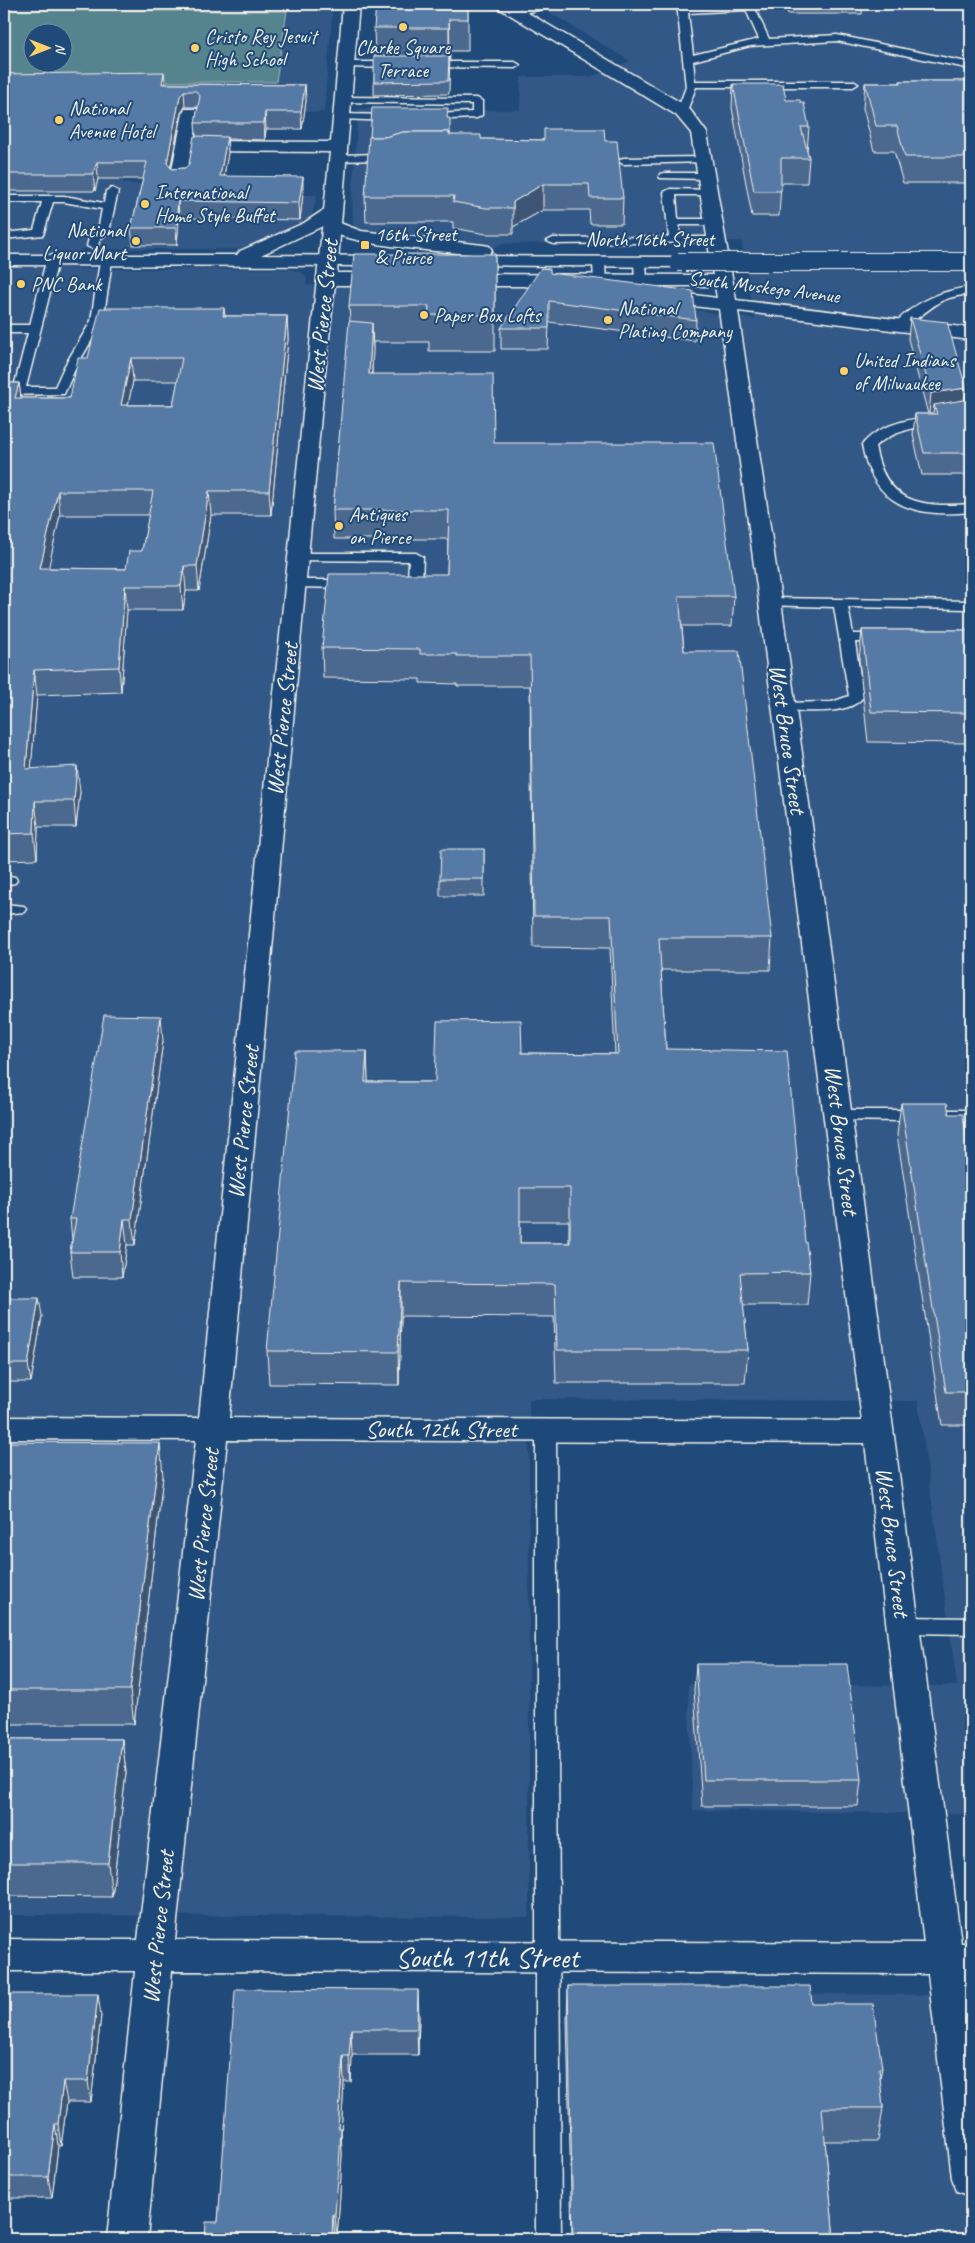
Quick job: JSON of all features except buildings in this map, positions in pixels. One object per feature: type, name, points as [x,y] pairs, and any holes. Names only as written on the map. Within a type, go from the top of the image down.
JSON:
[{"type":"street","name":"West Pierce Street","points":[[127,2239],[155,1954],[214,1429],[327,270],[351,4]]},
{"type":"street","points":[[508,8],[682,110]]},
{"type":"street","name":"West Bruce Street","points":[[682,110],[699,133],[726,293],[784,706],[904,1625],[958,1959],[971,2178]]},
{"type":"street","points":[[178,180],[191,113]]},
{"type":"street","points":[[186,146],[338,152]]},
{"type":"street","points":[[218,260],[248,255],[331,219],[348,234],[566,262]]},
{"type":"street","points":[[4,260],[218,260],[327,270],[406,280]]},
{"type":"street","name":"North 16th Street","points":[[327,270],[364,260],[971,262]]},
{"type":"street","name":"South Muskego Avenue","points":[[522,280],[599,272],[640,272],[726,293],[899,326],[971,334]]},
{"type":"street","name":"South Muskego Avenue","points":[[444,280],[522,280],[726,293]]},
{"type":"street","name":"South 12th Street","points":[[4,1428],[879,1432]]},
{"type":"street","name":"South 11th Street","points":[[4,1955],[155,1954],[548,1958],[958,1959]]},
{"type":"lane","points":[[508,8],[552,4]]},
{"type":"lane","points":[[682,110],[691,84],[682,7],[749,6],[765,42]]},
{"type":"lane","points":[[688,59],[750,43],[837,38],[971,66]]},
{"type":"lane","points":[[346,65],[515,65]]},
{"type":"lane","points":[[691,84],[853,84]]},
{"type":"lane","points":[[341,118],[472,117],[478,115],[477,101],[343,100]]},
{"type":"lane","points":[[338,152],[385,157],[402,152]]},
{"type":"lane","points":[[623,161],[706,176]]},
{"type":"lane","points":[[664,176],[706,176]]},
{"type":"lane","points":[[676,240],[670,192],[706,176]]},
{"type":"lane","points":[[93,246],[96,238],[102,232],[112,191]]},
{"type":"lane","points":[[4,199],[64,199],[108,207]]},
{"type":"lane","points":[[4,236],[39,233],[48,199]]},
{"type":"lane","points":[[673,222],[715,231]]},
{"type":"lane","points":[[553,241],[676,240],[715,231]]},
{"type":"lane","points":[[19,391],[52,261]]},
{"type":"lane","points":[[4,391],[60,391],[70,367],[97,321],[106,261]]},
{"type":"lane","points":[[899,326],[935,298],[956,292],[971,291]]},
{"type":"lane","points":[[4,329],[36,329]]},
{"type":"lane","points":[[971,414],[893,427],[878,435],[868,445],[869,462],[879,483],[891,494],[904,501],[932,509],[971,508]]},
{"type":"lane","points":[[298,557],[416,557],[415,583],[386,583]]},
{"type":"lane","points":[[295,584],[366,583]]},
{"type":"lane","points":[[769,602],[971,605]]},
{"type":"lane","points":[[784,706],[835,706],[853,701],[856,697],[840,603]]},
{"type":"lane","points":[[847,638],[904,638]]},
{"type":"lane","points":[[839,1116],[971,1116]]},
{"type":"lane","points":[[546,1429],[549,2239]]},
{"type":"lane","points":[[904,1625],[971,1626]]},
{"type":"shaded area","name":"Cristo Rey Jesuit High School","points":[[4,4],[333,4],[324,112],[65,111],[4,87]]},
{"type":"shaded area","points":[[535,4],[971,4],[971,1814],[693,1810],[688,1684],[957,1686],[918,1401],[529,1399],[529,1917],[4,1915],[4,175],[125,175],[123,184],[143,184],[173,196],[317,195],[311,219],[262,244],[248,249],[81,249],[76,269],[290,269],[304,274],[307,279],[306,285],[532,287],[755,319],[741,241],[504,244],[493,247],[373,233],[356,228],[353,225],[352,199],[358,109],[520,110],[521,77],[590,77],[630,61]]},
{"type":"shaded area","points":[[568,1992],[971,1995],[971,2239],[571,2239]]},
{"type":"green space","name":"Cristo Rey Jesuit High School","points":[[4,10],[287,11],[276,82],[4,82]]},
{"type":"place","name":"Clarke Square Terrace","points":[[403,27]]},
{"type":"place","name":"Cristo Rey Jesuit High School","points":[[195,48]]},
{"type":"place","name":"National Avenue Hotel","points":[[59,120]]},
{"type":"place","name":"International Home Style Buffet","points":[[145,204]]},
{"type":"place","name":"National Liquor Mart","points":[[136,241]]},
{"type":"place","name":"16th Street & Pierce","points":[[365,245]]},
{"type":"place","name":"PNC Bank","points":[[21,284]]},
{"type":"place","name":"Paper Box Lofts","points":[[424,315]]},
{"type":"place","name":"National Plating Company","points":[[608,320]]},
{"type":"place","name":"United Indians of Milwaukee","points":[[844,371]]},
{"type":"place","name":"Antiques on Pierce","points":[[339,526]]}]
